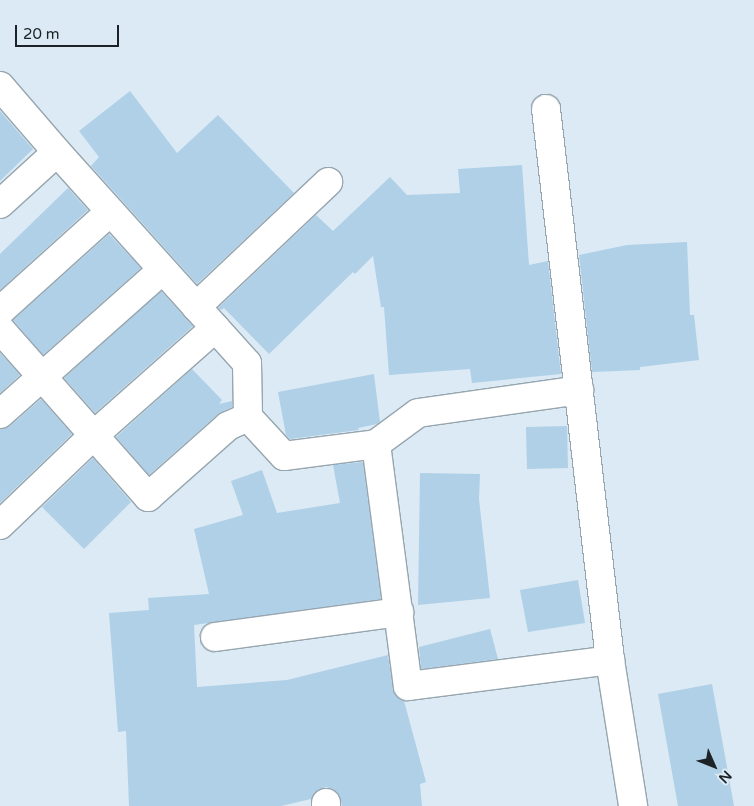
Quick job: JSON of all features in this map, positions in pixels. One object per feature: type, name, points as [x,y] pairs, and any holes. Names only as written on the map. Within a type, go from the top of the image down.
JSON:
[{"type":"street","points":[[0,86],[246,363],[248,417],[284,456],[376,444],[418,413],[579,390]]},
{"type":"street","points":[[546,109],[610,660],[633,806]]},
{"type":"street","points":[[0,204],[57,152]]},
{"type":"street","points":[[196,307],[328,182]]},
{"type":"street","points":[[0,311],[110,212]]},
{"type":"street","points":[[0,414],[162,270]]},
{"type":"street","points":[[0,525],[94,435],[215,328]]},
{"type":"street","points":[[0,329],[148,497],[228,426],[248,417]]},
{"type":"street","points":[[376,444],[408,686],[610,660]]},
{"type":"street","points":[[215,637],[399,612]]},
{"type":"building","points":[[130,91],[177,153],[218,115],[294,193],[197,284],[91,166],[99,157],[79,131]]},
{"type":"building","points":[[0,111],[33,149],[0,181]]},
{"type":"building","points":[[522,165],[529,265],[548,261],[561,374],[472,383],[470,369],[389,375],[384,307],[381,307],[373,256],[355,274],[353,272],[269,354],[224,308],[221,310],[218,308],[316,215],[333,231],[390,177],[407,195],[460,193],[458,169]]},
{"type":"building","points":[[68,188],[88,210],[0,290],[0,254]]},
{"type":"building","points":[[109,234],[141,268],[43,355],[13,320]]},
{"type":"building","points":[[687,242],[690,315],[694,315],[699,360],[640,367],[640,370],[592,372],[579,255],[627,245]]},
{"type":"building","points":[[161,291],[193,326],[95,413],[64,378]]},
{"type":"building","points":[[0,353],[20,375],[0,393]]},
{"type":"building","points":[[192,369],[222,400],[219,404],[232,401],[232,407],[218,414],[149,475],[116,437]]},
{"type":"building","points":[[374,374],[380,422],[358,428],[359,430],[290,439],[286,435],[278,392]]},
{"type":"building","points":[[41,399],[72,434],[0,503],[0,429],[10,426]]},
{"type":"building","points":[[567,426],[568,468],[527,469],[526,427]]},
{"type":"building","points":[[93,458],[131,502],[84,549],[42,507]]},
{"type":"building","points":[[363,462],[381,599],[194,625],[197,687],[287,680],[388,655],[393,689],[396,696],[404,701],[426,782],[420,784],[422,806],[342,806],[339,795],[333,789],[326,787],[318,790],[311,799],[281,806],[129,806],[126,731],[118,732],[109,613],[149,610],[148,598],[209,594],[194,529],[243,515],[231,481],[262,470],[277,513],[340,503],[333,465]]},
{"type":"building","points":[[420,473],[480,474],[479,499],[490,598],[418,605]]},
{"type":"building","points":[[578,580],[585,623],[528,632],[520,590]]},
{"type":"building","points":[[490,629],[498,659],[421,669],[419,647]]},
{"type":"building","points":[[712,684],[734,806],[678,806],[658,694]]}]
